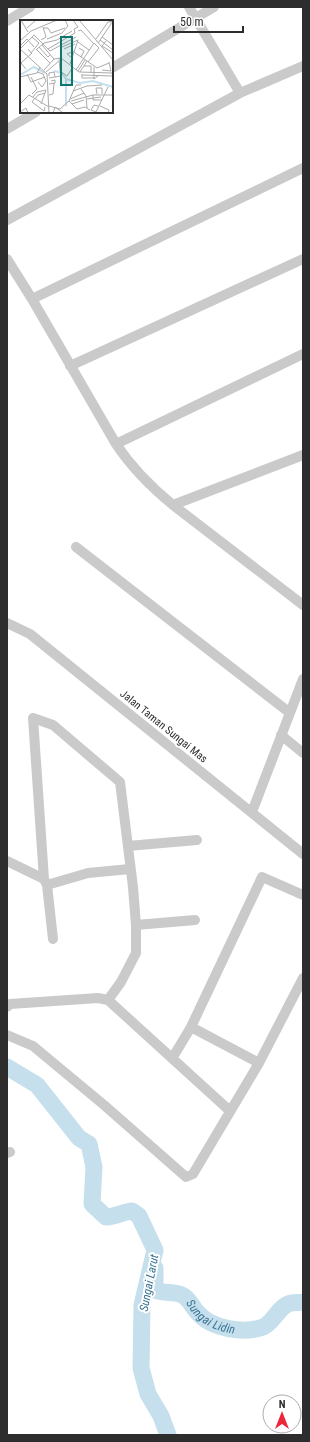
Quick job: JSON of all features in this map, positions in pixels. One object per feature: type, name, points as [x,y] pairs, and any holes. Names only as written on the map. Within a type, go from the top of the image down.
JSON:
[{"type":"street","points":[[7,21],[30,7]]},
{"type":"street","points":[[189,7],[240,93]]},
{"type":"street","points":[[113,67],[214,7]]},
{"type":"street","points":[[7,220],[240,93],[303,66]]},
{"type":"street","points":[[7,129],[34,113]]},
{"type":"street","points":[[32,299],[303,168]]},
{"type":"street","points":[[70,366],[303,259]]},
{"type":"street","points":[[7,260],[32,299],[129,464],[154,489],[173,505],[303,606]]},
{"type":"street","points":[[116,444],[303,354]]},
{"type":"street","points":[[173,505],[303,455]]},
{"type":"street","points":[[76,547],[290,712]]},
{"type":"street","name":"Jalan Taman Sungai Mas","points":[[7,623],[30,634],[303,854]]},
{"type":"street","points":[[252,812],[303,679]]},
{"type":"street","points":[[53,939],[46,882],[33,718],[53,725],[117,779],[120,785],[136,925],[136,953],[121,982],[108,1000]]},
{"type":"street","points":[[281,735],[303,753]]},
{"type":"street","points":[[128,846],[197,840]]},
{"type":"street","points":[[7,861],[46,882],[88,873],[130,869]]},
{"type":"street","points":[[173,1058],[191,1027],[262,877],[303,895]]},
{"type":"street","points":[[136,925],[195,920]]},
{"type":"street","points":[[7,1035],[33,1046],[104,1104],[186,1177],[193,1174],[259,1063],[303,978]]},
{"type":"street","points":[[7,1007],[10,1004],[66,1000],[98,998],[108,1000],[230,1111]]},
{"type":"street","points":[[191,1027],[259,1063]]},
{"type":"waterway","name":"Sungai Larut","points":[[7,1067],[37,1085],[79,1138],[89,1144],[94,1167],[92,1204],[106,1217],[132,1211],[139,1216],[155,1250],[142,1305],[141,1368],[148,1394],[161,1416],[168,1435]]},
{"type":"waterway","name":"Sungai Lidin","points":[[155,1268],[155,1290],[182,1295],[204,1318],[211,1323],[229,1329],[247,1330],[263,1327],[267,1325],[284,1306],[291,1303],[303,1302]]}]
